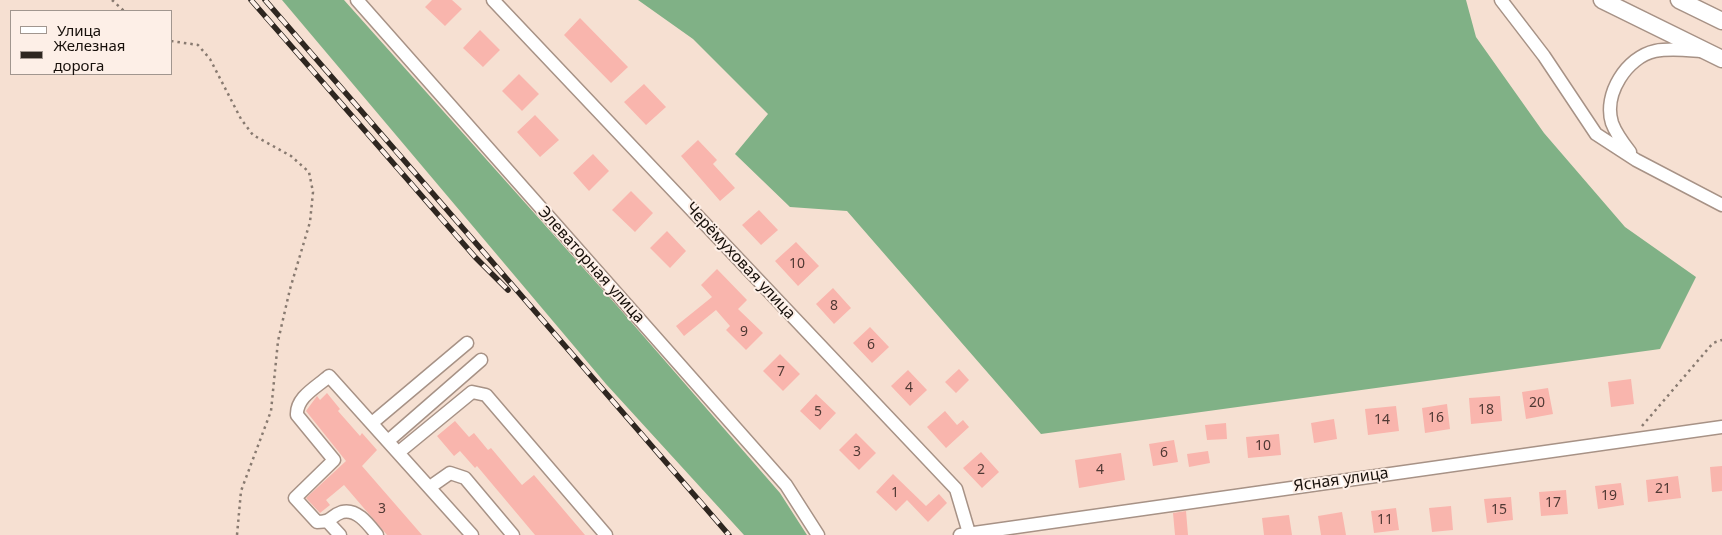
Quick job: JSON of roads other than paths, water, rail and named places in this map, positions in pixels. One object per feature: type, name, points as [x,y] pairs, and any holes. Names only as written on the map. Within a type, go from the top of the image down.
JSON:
[{"type":"main road","points":[[1602,0],[1715,55]]},
{"type":"main road","points":[[1679,0],[1722,21]]},
{"type":"street","name":"Элеваторная улица","points":[[356,0],[786,484],[818,535]]},
{"type":"street","name":"Черёмуховая улица","points":[[493,0],[956,489],[964,534]]},
{"type":"street","points":[[1501,0],[1544,56],[1596,134],[1636,160],[1722,205]]},
{"type":"street","points":[[1636,160],[1620,140],[1612,121],[1614,94],[1621,76],[1640,57],[1654,51],[1670,49],[1715,55]]},
{"type":"street","points":[[372,423],[467,343]]},
{"type":"street","points":[[388,441],[480,360]]},
{"type":"street","points":[[377,535],[363,519],[352,512],[341,512],[328,522],[317,522],[295,498],[334,460],[297,415],[299,401],[329,376],[472,535]]},
{"type":"street","points":[[399,452],[472,392],[486,395],[606,535]]},
{"type":"street","name":"Ясная улица","points":[[964,534],[1722,427]]},
{"type":"street","points":[[430,488],[450,473],[465,478],[513,535]]},
{"type":"street","points":[[328,522],[340,535]]},
{"type":"railway","points":[[251,0],[475,257],[508,290]]},
{"type":"railway","points":[[265,0],[729,535]]}]
